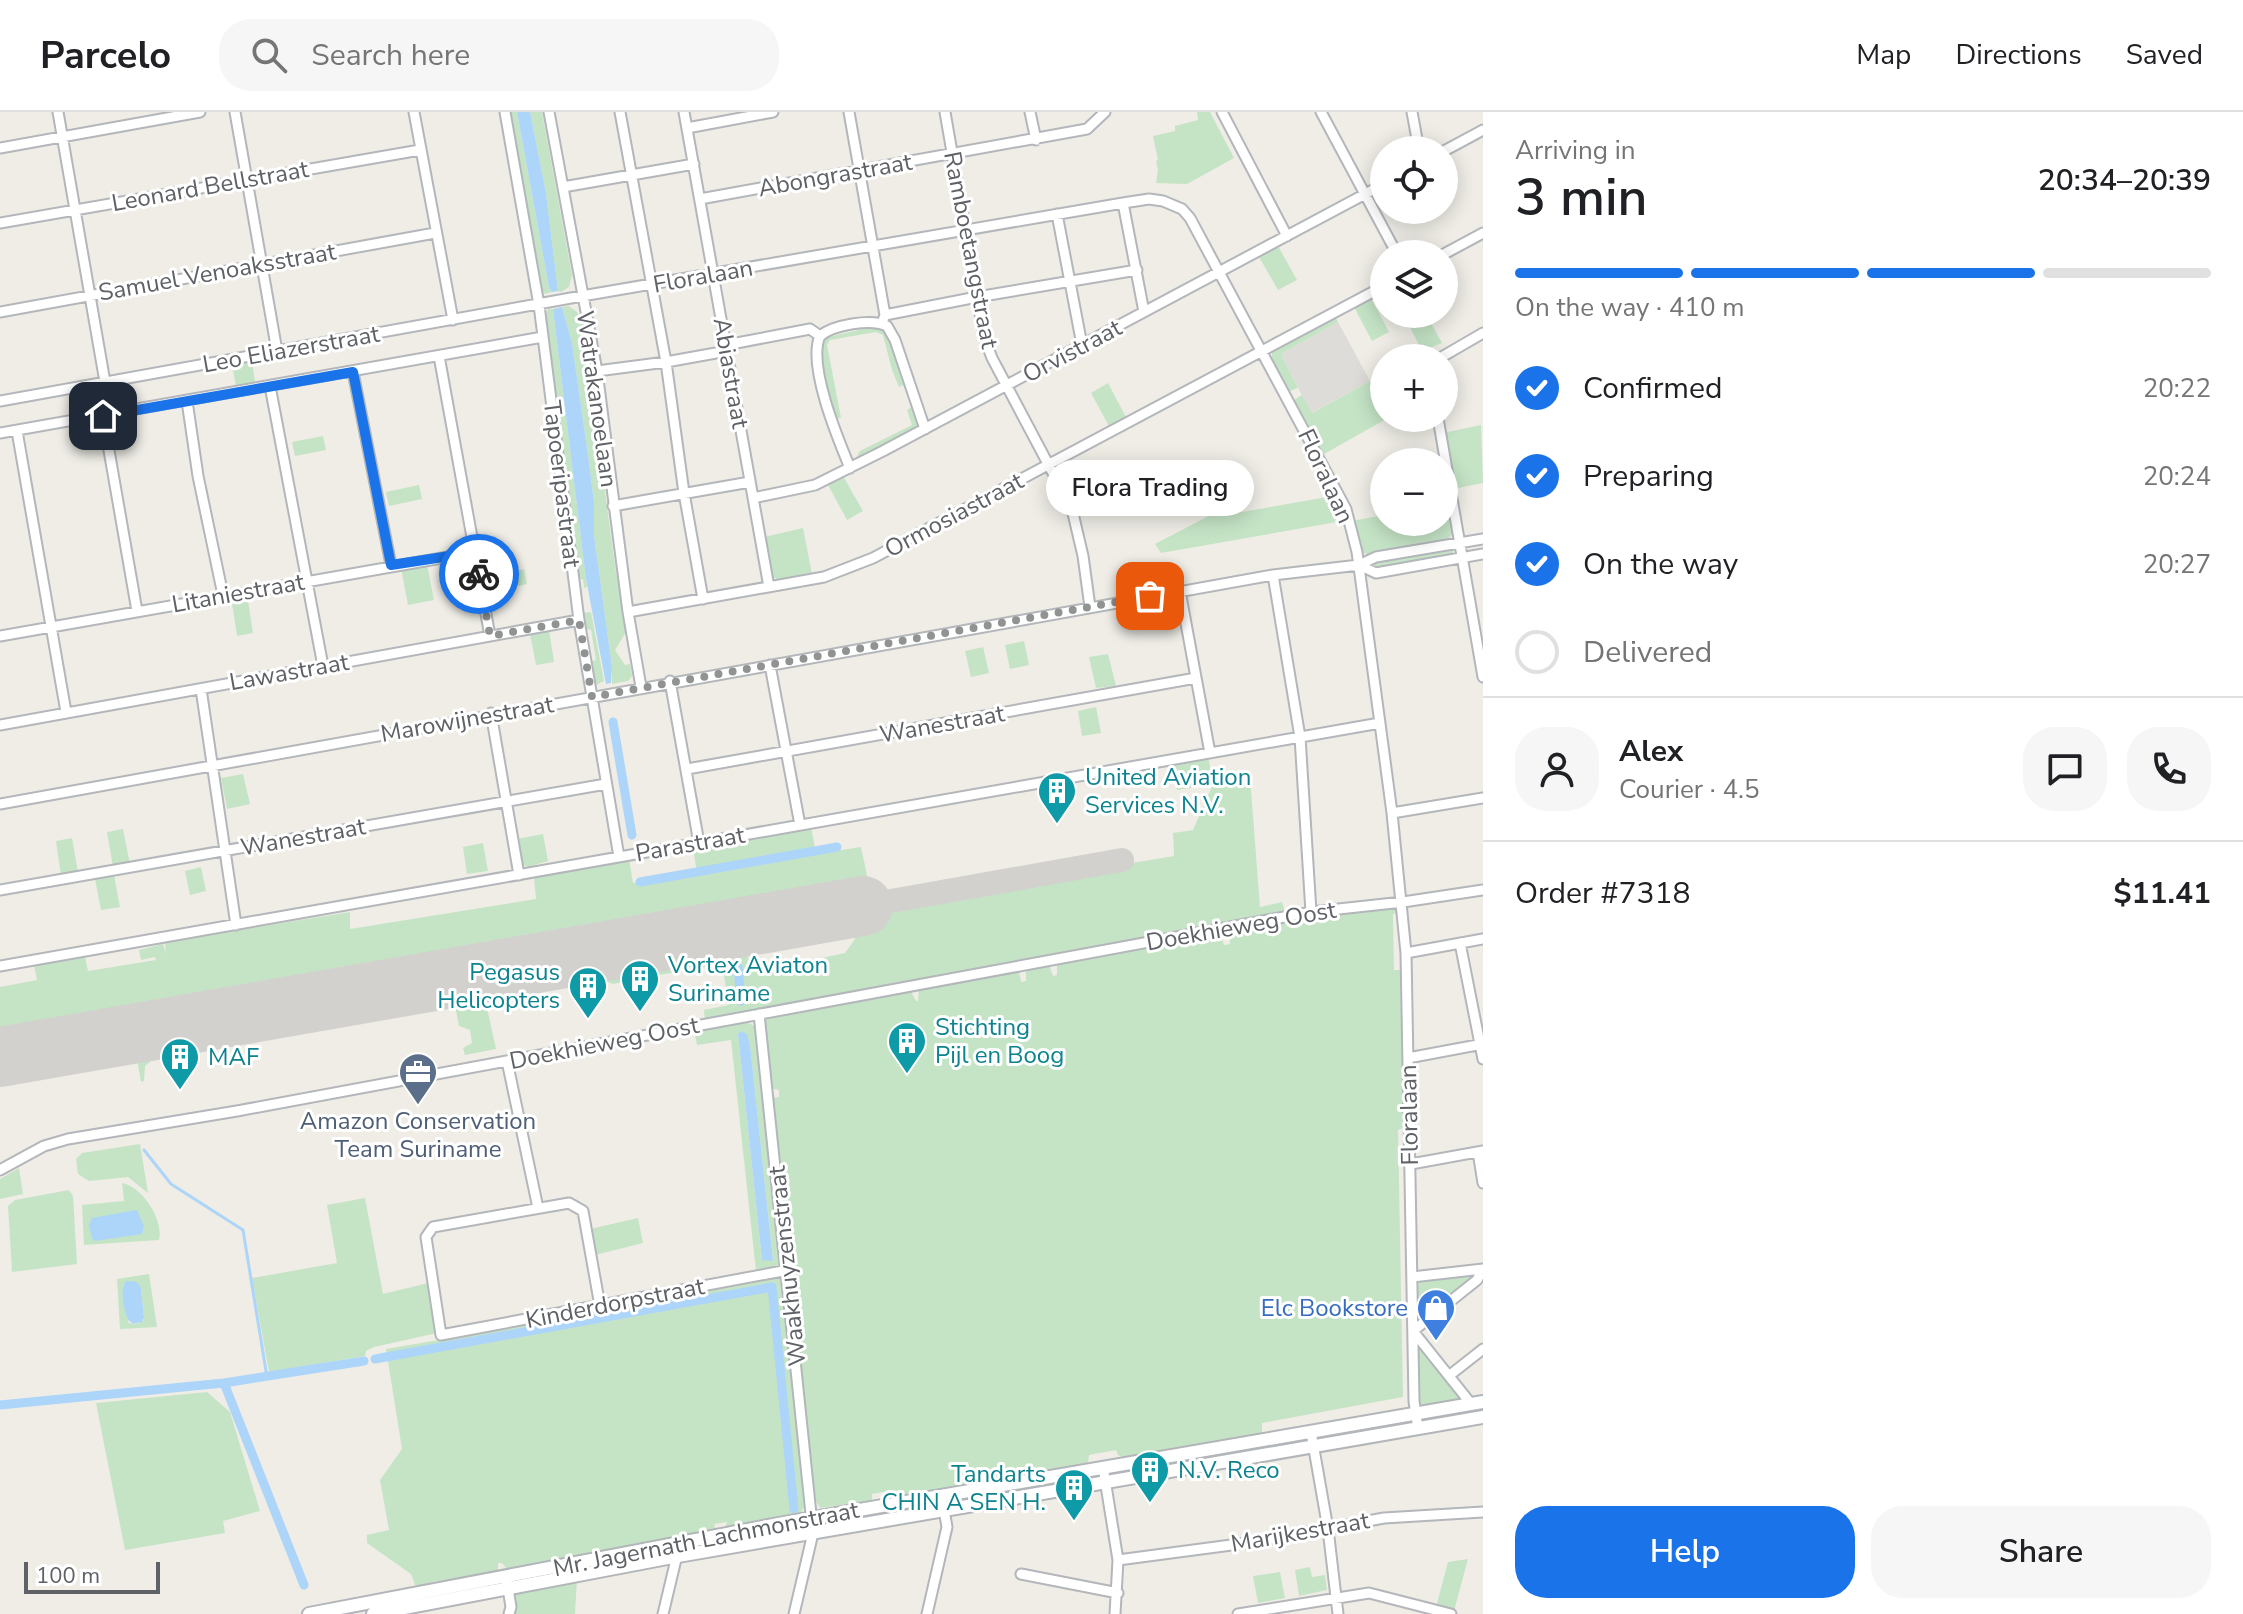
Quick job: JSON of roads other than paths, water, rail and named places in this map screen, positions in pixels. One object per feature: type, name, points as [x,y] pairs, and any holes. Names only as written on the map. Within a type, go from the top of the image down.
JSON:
[{"type":"main road","name":"Mr. Jagernath Lachmonstraat","points":[[309,1614],[363,1608],[678,1550],[812,1518],[1478,1404]]},
{"type":"main road","name":"Mr. Jagernath Lachmonstraat","points":[[678,1550],[813,1533],[1483,1417]]},
{"type":"main road","name":"Mr. Jagernath Lachmonstraat","points":[[373,1614],[507,1582]]},
{"type":"street","points":[[58,112],[105,382]]},
{"type":"street","points":[[0,148],[200,112]]},
{"type":"street","points":[[235,112],[277,351]]},
{"type":"street","points":[[414,112],[453,320]]},
{"type":"street","name":"Tapoeripastraat","points":[[505,112],[539,305],[579,620],[619,857]]},
{"type":"street","name":"Watrakanoelaan","points":[[549,112],[597,371],[613,506],[641,687]]},
{"type":"street","points":[[620,112],[666,362],[684,493],[703,599]]},
{"type":"street","name":"Abiastraat","points":[[684,112],[769,587]]},
{"type":"street","points":[[687,128],[773,112]]},
{"type":"street","points":[[849,112],[883,319],[892,332],[925,429]]},
{"type":"street","name":"Ramboetangstraat","points":[[945,112],[984,337],[1072,509],[1090,607]]},
{"type":"street","points":[[1030,112],[1036,140]]},
{"type":"street","name":"Abongrastraat","points":[[700,199],[1036,140],[1087,129],[1097,123],[1105,112]]},
{"type":"street","points":[[1222,112],[1287,236]]},
{"type":"street","points":[[1321,112],[1390,240]]},
{"type":"street","points":[[1412,112],[1416,136]]},
{"type":"street","points":[[1458,143],[1483,130]]},
{"type":"street","name":"Leonard Bellstraat","points":[[0,223],[420,150]]},
{"type":"street","points":[[563,187],[694,164]]},
{"type":"street","name":"Orvistraat","points":[[753,498],[815,485],[850,468],[1370,192]]},
{"type":"street","name":"Floralaan","points":[[582,296],[1149,199],[1182,209],[1190,218],[1346,509],[1359,565],[1403,902],[1418,1429]]},
{"type":"street","points":[[1123,203],[1144,312]]},
{"type":"street","points":[[1057,214],[1082,345]]},
{"type":"street","name":"Samuel Venoaksstraat","points":[[0,312],[435,233]]},
{"type":"street","points":[[1458,246],[1483,233]]},
{"type":"street","points":[[850,468],[830,421],[817,361],[816,348],[820,336],[831,330],[977,297],[1137,270]]},
{"type":"street","name":"Ormosiastraat","points":[[628,612],[824,577],[873,558],[1370,293]]},
{"type":"street","name":"Leo Eliazerstraat","points":[[0,401],[582,296]]},
{"type":"street","points":[[597,371],[666,362],[810,329],[820,336]]},
{"type":"street","points":[[1458,348],[1483,333]]},
{"type":"street","points":[[0,433],[543,337]]},
{"type":"street","points":[[439,356],[490,636]]},
{"type":"street","points":[[353,372],[391,565]]},
{"type":"street","points":[[270,386],[323,666]]},
{"type":"street","points":[[187,401],[198,476],[223,595]]},
{"type":"street","points":[[103,416],[137,611]]},
{"type":"street","points":[[17,431],[66,712]]},
{"type":"street","points":[[1440,432],[1483,677]]},
{"type":"street","points":[[613,506],[750,482]]},
{"type":"street","points":[[1359,565],[1376,557],[1483,539]]},
{"type":"street","name":"Litaniestraat","points":[[0,636],[476,552]]},
{"type":"street","points":[[1359,565],[1376,573],[1483,554]]},
{"type":"street","name":"Marowijnestraat","points":[[0,804],[1180,591],[1273,575],[1359,565]]},
{"type":"street","points":[[1273,575],[1300,737],[1311,912]]},
{"type":"street","points":[[1180,591],[1210,753]]},
{"type":"street","name":"Lawastraat","points":[[0,725],[579,620]]},
{"type":"street","points":[[770,665],[800,825]]},
{"type":"street","name":"Wanestraat","points":[[687,769],[1196,678]]},
{"type":"street","points":[[670,681],[699,843]]},
{"type":"street","points":[[201,689],[236,925]]},
{"type":"street","points":[[491,713],[519,875]]},
{"type":"street","name":"Parastraat","points":[[0,966],[1380,723]]},
{"type":"street","name":"Wanestraat","points":[[0,890],[606,784]]},
{"type":"street","points":[[1392,813],[1483,798]]},
{"type":"street","name":"Doekhieweg Oost","points":[[0,1170],[44,1146],[68,1139],[1311,912],[1483,890]]},
{"type":"street","points":[[1406,953],[1483,939]]},
{"type":"street","points":[[1460,943],[1483,1059]]},
{"type":"street","name":"Waakhuyzenstraat","points":[[759,1014],[813,1533],[794,1614]]},
{"type":"street","points":[[1408,1058],[1482,1044]]},
{"type":"street","points":[[507,1061],[538,1208],[569,1203],[583,1211],[600,1306]]},
{"type":"street","points":[[1411,1164],[1480,1152],[1483,1183]]},
{"type":"street","name":"Kinderdorpstraat","points":[[538,1208],[433,1227],[428,1231],[426,1237],[441,1335],[788,1270]]},
{"type":"street","points":[[1412,1277],[1483,1269]]},
{"type":"street","points":[[1478,1404],[1413,1331],[1477,1280],[1483,1269]]},
{"type":"street","points":[[1450,1375],[1483,1349]]},
{"type":"street","points":[[1311,1432],[1328,1529],[1338,1614]]},
{"type":"street","points":[[1103,1467],[1118,1560],[1115,1614]]},
{"type":"street","points":[[927,1614],[947,1527],[942,1495]]},
{"type":"street","name":"Marijkestraat","points":[[1118,1560],[1384,1518],[1483,1512]]},
{"type":"street","points":[[663,1614],[678,1550]]},
{"type":"street","points":[[1021,1574],[1118,1593]]},
{"type":"street","points":[[507,1582],[509,1614]]},
{"type":"street","points":[[1238,1614],[1369,1593],[1451,1614]]},
{"type":"street","points":[[1404,1614],[1408,1602]]},
{"type":"water","points":[[517,112],[530,112],[546,193],[558,291],[552,292],[549,287]]},
{"type":"water","points":[[562,307],[572,343],[594,502],[594,535],[612,667],[611,683],[606,684],[586,579],[553,309]]},
{"type":"water","points":[[741,1031],[747,1034],[750,1045],[771,1261],[762,1260],[738,1034]]},
{"type":"water","points":[[137,1210],[144,1226],[142,1234],[95,1241],[92,1238],[89,1225],[92,1218]]},
{"type":"water","points":[[126,1281],[137,1282],[141,1288],[142,1322],[133,1324],[128,1320],[123,1294]]},
{"type":"waterway","points":[[613,722],[632,835]]},
{"type":"waterway","points":[[640,882],[837,847]]},
{"type":"waterway","points":[[738,967],[741,1001]]},
{"type":"waterway","points":[[144,1150],[171,1184],[243,1230],[267,1377]]},
{"type":"waterway","points":[[375,1359],[772,1287],[794,1509]]},
{"type":"waterway","points":[[0,1405],[224,1383],[364,1361]]},
{"type":"waterway","points":[[224,1383],[304,1585]]},
{"type":"place","name":"Flora Trading","points":[[1150,596]]},
{"type":"place","name":"United Aviation Services N.V.","points":[[1057,825]]},
{"type":"place","name":"Vortex Aviaton Suriname","points":[[640,1013]]},
{"type":"place","name":"Pegasus Helicopters","points":[[588,1020]]},
{"type":"place","name":"Stichting Pijl en Boog","points":[[907,1075]]},
{"type":"place","name":"MAF","points":[[180,1091]]},
{"type":"place","name":"Amazon Conservation Team Suriname","points":[[418,1106]]},
{"type":"place","name":"Elc Bookstore","points":[[1436,1342]]},
{"type":"place","name":"N.V. Reco","points":[[1150,1504]]},
{"type":"place","name":"Tandarts CHIN A SEN H.","points":[[1074,1522]]}]
